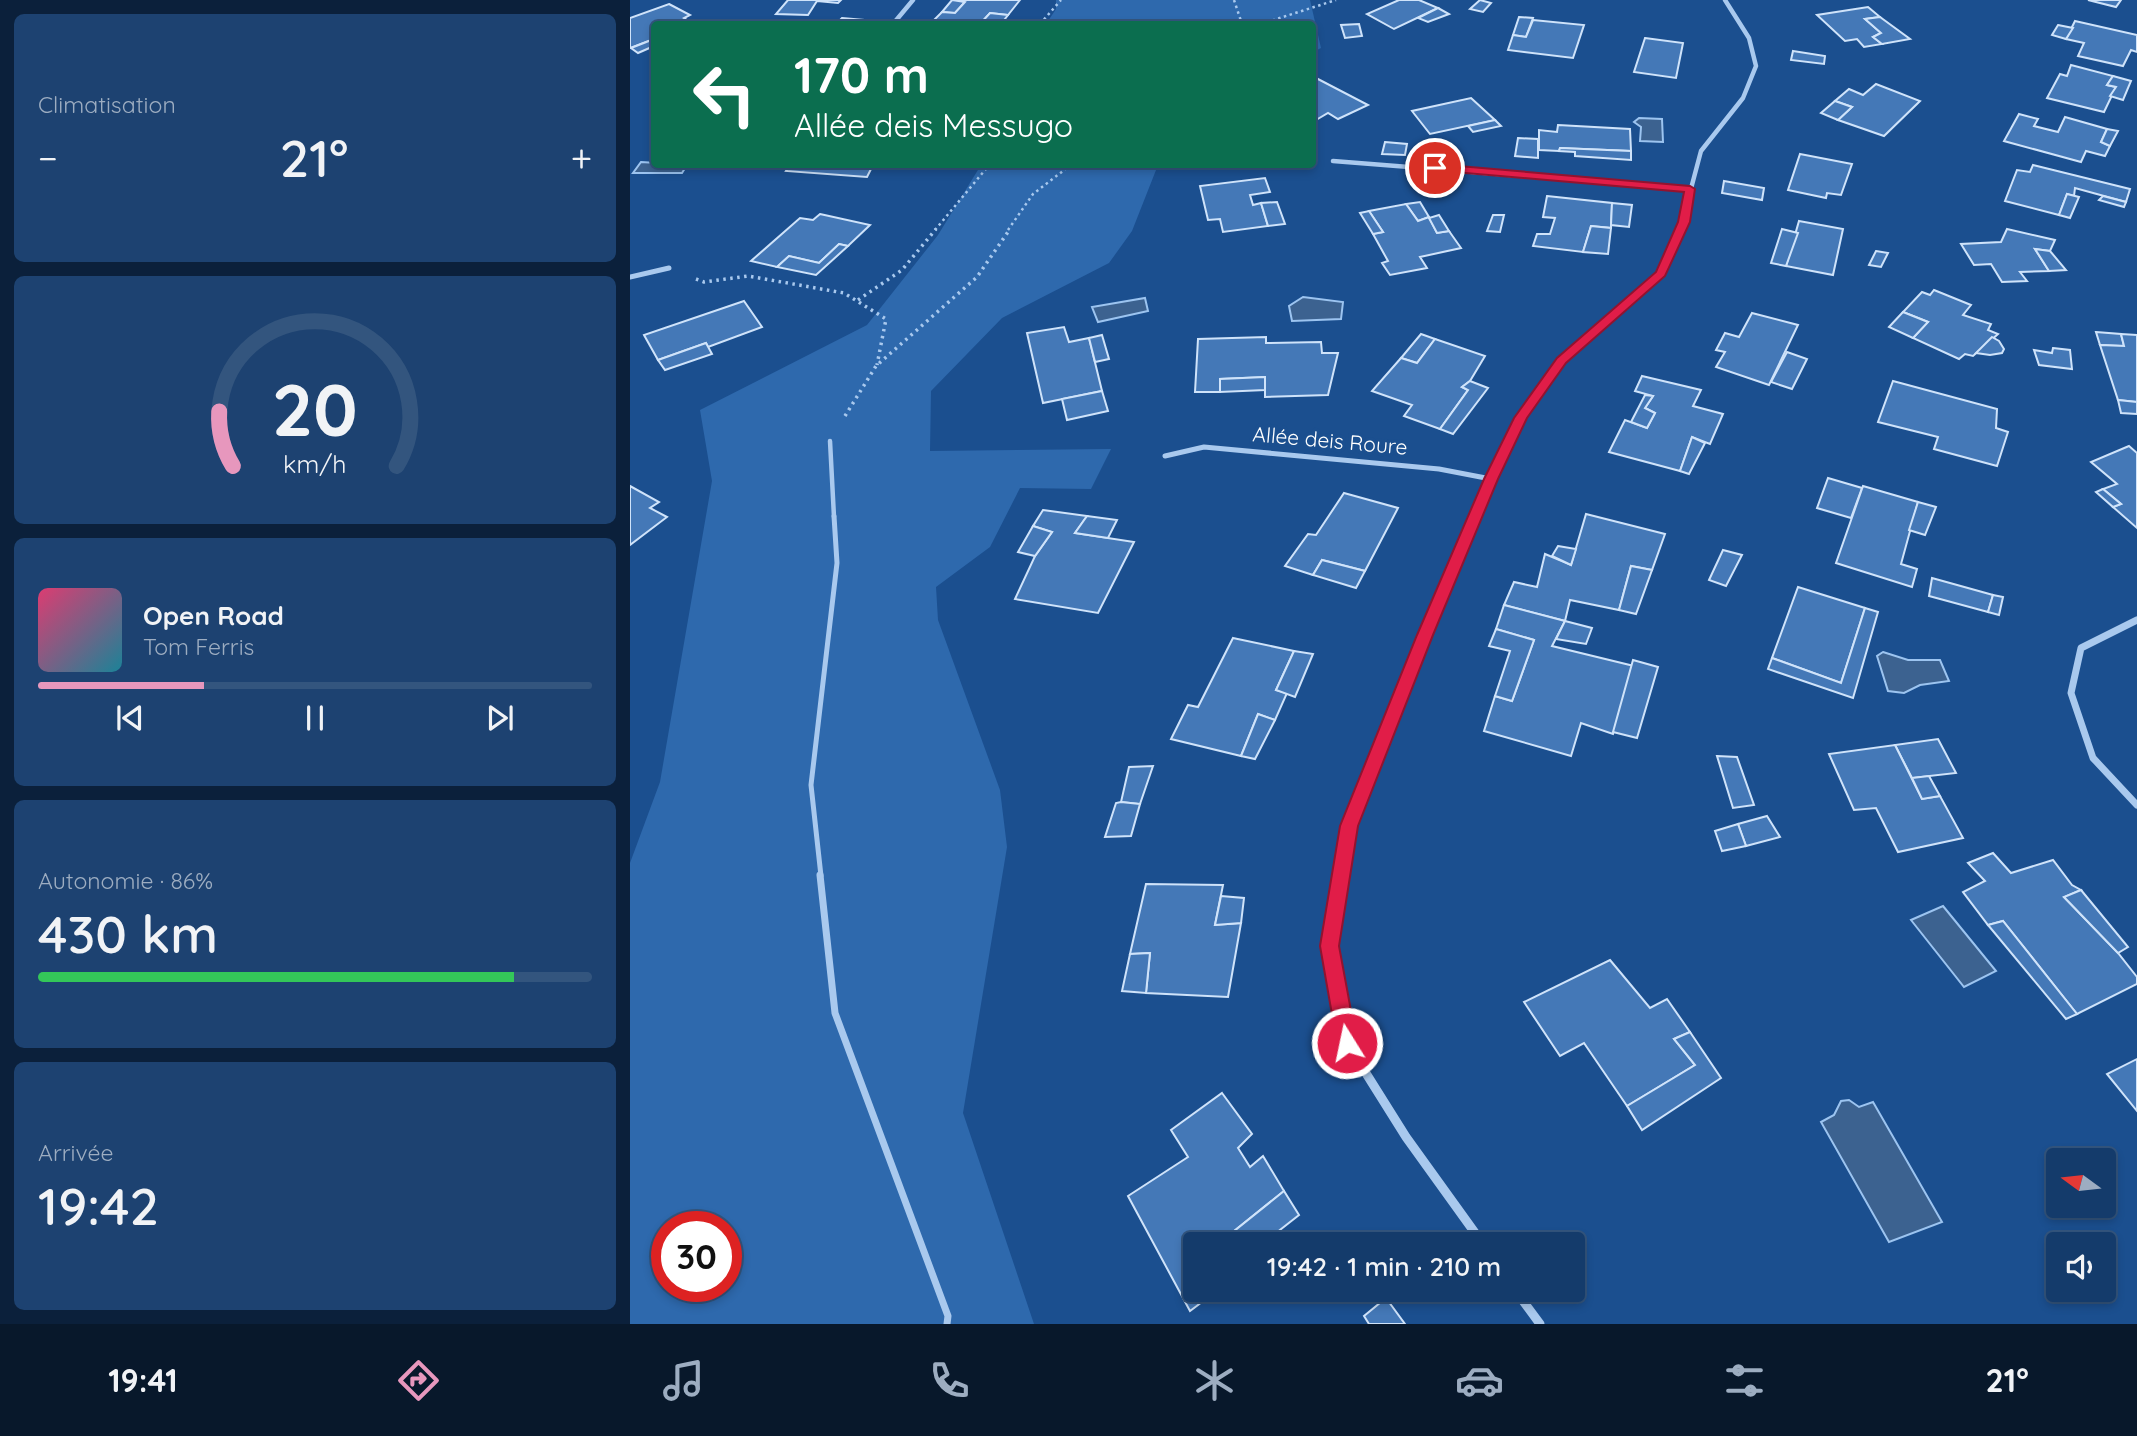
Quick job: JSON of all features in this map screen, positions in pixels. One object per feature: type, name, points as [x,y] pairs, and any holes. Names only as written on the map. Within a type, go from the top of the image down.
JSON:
[{"type":"street","points":[[896,21],[913,0]]},
{"type":"street","points":[[1474,1232],[1406,1137],[1347,1043],[1329,946],[1349,826],[1491,479],[1521,418],[1561,360],[1661,274],[1684,222],[1701,151],[1743,98],[1756,66],[1749,38],[1725,0]]},
{"type":"street","points":[[1333,161],[1690,189]]},
{"type":"street","points":[[630,277],[669,268]]},
{"type":"street","name":"Allée deis Roure","points":[[1165,456],[1204,447],[1439,469],[1491,479]]},
{"type":"street","points":[[2137,620],[2081,648],[2071,693],[2093,758],[2137,805]]},
{"type":"street","points":[[1524,1302],[1540,1324]]},
{"type":"lane","points":[[830,441],[837,563],[811,786],[835,1013],[948,1316],[947,1324]]},
{"type":"path","points":[[1043,21],[1061,0]]},
{"type":"path","points":[[1234,0],[1241,21]]},
{"type":"path","points":[[1270,21],[1336,0]]},
{"type":"path","points":[[857,301],[902,270],[987,168]]},
{"type":"path","points":[[830,441],[876,366],[978,277],[1033,194],[1067,168]]},
{"type":"path","points":[[669,268],[704,282],[748,276],[844,293],[886,319],[876,366]]},
{"type":"shaded area","points":[[1056,0],[1310,0],[1315,21],[1048,21],[1056,9]]},
{"type":"shaded area","points":[[1316,26],[1321,48],[1316,50]]},
{"type":"shaded area","points":[[1639,118],[1662,119],[1663,142],[1640,141],[1641,127],[1634,122]]},
{"type":"shaded area","points":[[641,162],[651,163],[651,168],[685,168],[682,173],[633,173]]},
{"type":"shaded area","points":[[979,168],[1157,168],[1132,231],[1109,263],[1002,318],[931,391],[930,451],[1111,449],[1091,489],[1020,488],[990,547],[936,587],[938,620],[1000,790],[1007,847],[963,1113],[1034,1324],[630,1324],[630,863],[660,782],[712,481],[700,410],[867,325],[938,235]]},
{"type":"shaded area","points":[[1303,297],[1343,302],[1341,319],[1292,321],[1289,306]]},
{"type":"shaded area","points":[[1145,298],[1148,311],[1098,322],[1092,307]]},
{"type":"shaded area","points":[[1883,652],[1908,660],[1940,660],[1949,681],[1920,685],[1904,693],[1888,691],[1877,656]]},
{"type":"shaded area","points":[[1943,906],[1996,971],[1964,987],[1911,920]]},
{"type":"shaded area","points":[[1849,1100],[1859,1107],[1873,1102],[1942,1222],[1889,1242],[1821,1122],[1834,1115],[1841,1101]]},
{"type":"building","points":[[788,0],[841,0],[838,3],[817,1],[808,15],[776,14]]},
{"type":"building","points":[[952,0],[965,2],[955,13],[942,12]]},
{"type":"building","points":[[958,0],[1020,0],[1008,15],[990,13],[983,21],[933,21],[942,12],[955,13],[965,2]]},
{"type":"building","points":[[1399,0],[1419,0],[1438,8],[1394,29],[1367,14]]},
{"type":"building","points":[[1480,0],[1491,3],[1483,12],[1470,9]]},
{"type":"building","points":[[2088,0],[2121,0],[2116,7]]},
{"type":"building","points":[[669,4],[690,15],[684,18],[688,21],[651,21],[651,40],[630,48],[630,18]]},
{"type":"building","points":[[1868,7],[1880,17],[1865,19],[1881,33],[1873,37],[1882,44],[1864,47],[1857,39],[1845,41],[1817,15]]},
{"type":"building","points":[[1438,8],[1449,14],[1428,22],[1418,18]]},
{"type":"building","points":[[990,13],[1008,15],[1003,21],[983,21]]},
{"type":"building","points":[[1519,17],[1533,18],[1526,37],[1513,35]]},
{"type":"building","points":[[1880,17],[1910,39],[1882,44],[1873,37],[1881,33],[1865,19]]},
{"type":"building","points":[[842,18],[877,21],[839,21]]},
{"type":"building","points":[[1533,20],[1584,25],[1573,58],[1508,50],[1513,35],[1526,37]]},
{"type":"building","points":[[2075,21],[2137,35],[2137,52],[2131,50],[2123,66],[2078,56],[2084,43],[2066,39]]},
{"type":"building","points":[[1359,24],[1362,36],[1345,38],[1341,25]]},
{"type":"building","points":[[2058,25],[2073,28],[2066,39],[2052,35]]},
{"type":"building","points":[[1645,38],[1683,43],[1676,78],[1634,72]]},
{"type":"building","points":[[651,40],[651,47],[638,53],[631,48]]},
{"type":"building","points":[[1793,51],[1825,56],[1824,64],[1791,60]]},
{"type":"building","points":[[2071,65],[2113,76],[2107,85],[2116,87],[2104,112],[2047,98],[2060,74],[2067,76]]},
{"type":"building","points":[[2113,76],[2131,81],[2123,100],[2110,96],[2116,87],[2107,85]]},
{"type":"building","points":[[1316,78],[1368,105],[1338,119],[1328,113],[1316,120]]},
{"type":"building","points":[[1876,84],[1920,101],[1884,136],[1838,120],[1852,107],[1835,101],[1849,89],[1863,95]]},
{"type":"building","points":[[1471,98],[1495,120],[1430,134],[1412,111]]},
{"type":"building","points":[[1835,101],[1852,107],[1838,120],[1821,113]]},
{"type":"building","points":[[2019,114],[2038,119],[2034,126],[2058,132],[2065,117],[2107,129],[2101,142],[2110,146],[2105,156],[2086,151],[2081,162],[2004,141]]},
{"type":"building","points":[[1495,120],[1501,126],[1473,132],[1468,126]]},
{"type":"building","points":[[1558,125],[1630,129],[1631,151],[1560,148],[1559,151],[1539,150],[1539,130],[1557,132]]},
{"type":"building","points":[[2107,129],[2118,131],[2110,146],[2101,142]]},
{"type":"building","points":[[1518,138],[1538,139],[1538,158],[1515,156]]},
{"type":"building","points":[[1385,142],[1407,144],[1405,155],[1382,154]]},
{"type":"building","points":[[1560,148],[1631,151],[1631,160],[1575,156],[1575,152],[1559,151]]},
{"type":"building","points":[[1800,154],[1852,164],[1841,195],[1827,193],[1826,198],[1788,190]]},
{"type":"building","points":[[2033,165],[2130,189],[2126,202],[2075,188],[2074,196],[2067,194],[2059,215],[2005,201],[2017,170],[2030,172]]},
{"type":"building","points":[[788,168],[883,168],[871,169],[867,177],[786,171]]},
{"type":"building","points":[[1265,178],[1270,192],[1250,195],[1253,205],[1261,203],[1268,226],[1223,232],[1220,219],[1208,220],[1200,186]]},
{"type":"building","points":[[1724,181],[1764,188],[1762,200],[1722,193]]},
{"type":"building","points":[[2067,194],[2079,197],[2070,218],[2059,215]]},
{"type":"building","points":[[1547,196],[1612,203],[1611,228],[1591,226],[1583,252],[1533,246],[1537,234],[1550,234],[1555,218],[1543,217]]},
{"type":"building","points":[[2103,196],[2126,202],[2124,207],[2099,200]]},
{"type":"building","points":[[1277,202],[1285,224],[1268,226],[1261,203]]},
{"type":"building","points":[[1420,202],[1429,217],[1418,221],[1406,204]]},
{"type":"building","points":[[1612,203],[1632,205],[1629,227],[1611,225]]},
{"type":"building","points":[[1406,204],[1418,221],[1429,217],[1437,233],[1449,231],[1461,248],[1420,257],[1427,268],[1390,275],[1382,263],[1388,261],[1373,234],[1383,232],[1369,211]]},
{"type":"building","points":[[1369,211],[1383,232],[1373,234],[1360,213]]},
{"type":"building","points":[[820,214],[870,225],[848,246],[839,244],[819,263],[789,256],[777,267],[751,261],[800,218],[813,220]]},
{"type":"building","points":[[1439,215],[1449,231],[1437,233],[1429,218]]},
{"type":"building","points":[[1493,215],[1504,215],[1500,232],[1487,231]]},
{"type":"building","points":[[1799,221],[1843,229],[1833,275],[1786,266]]},
{"type":"building","points":[[1591,226],[1611,228],[1608,254],[1583,252]]},
{"type":"building","points":[[1782,229],[1798,233],[1786,266],[1771,263]]},
{"type":"building","points":[[2007,229],[2055,240],[2050,251],[2035,249],[2049,271],[2020,272],[2027,281],[2002,282],[1991,264],[1974,265],[1961,244],[2001,242]]},
{"type":"building","points":[[839,244],[848,246],[816,275],[777,267],[789,256],[819,263]]},
{"type":"building","points":[[2035,249],[2050,251],[2066,270],[2049,271]]},
{"type":"building","points":[[1876,251],[1888,253],[1881,267],[1869,265]]},
{"type":"building","points":[[1934,290],[1971,305],[1963,315],[1991,324],[1988,330],[1998,334],[1973,356],[1965,354],[1959,359],[1913,338],[1928,322],[1903,312],[1922,292],[1930,295]]},
{"type":"building","points":[[744,301],[762,327],[708,347],[706,343],[658,360],[644,335]]},
{"type":"building","points":[[1903,312],[1928,322],[1913,338],[1889,327]]},
{"type":"building","points":[[1752,313],[1798,325],[1769,385],[1716,367],[1725,352],[1716,350],[1725,333],[1739,337]]},
{"type":"building","points":[[1064,327],[1069,342],[1089,338],[1102,391],[1043,403],[1027,333]]},
{"type":"building","points":[[2096,332],[2121,334],[2124,346],[2100,345]]},
{"type":"building","points":[[1421,334],[1435,339],[1417,363],[1401,358]]},
{"type":"building","points":[[2121,334],[2137,335],[2137,402],[2118,400],[2100,345],[2124,346]]},
{"type":"building","points":[[1102,335],[1109,359],[1095,362],[1089,338]]},
{"type":"building","points":[[1266,337],[1266,343],[1321,342],[1322,353],[1338,353],[1328,395],[1265,397],[1265,377],[1220,379],[1220,392],[1195,392],[1198,339]]},
{"type":"building","points":[[1992,337],[1999,341],[2004,349],[2002,353],[1976,353]]},
{"type":"building","points":[[1435,339],[1485,356],[1470,381],[1462,387],[1468,390],[1440,429],[1404,416],[1412,405],[1372,391],[1401,358],[1417,363]]},
{"type":"building","points":[[706,343],[712,354],[665,370],[658,360]]},
{"type":"building","points":[[2053,348],[2070,350],[2072,369],[2039,365],[2034,350],[2052,353]]},
{"type":"building","points":[[1787,352],[1807,359],[1792,389],[1771,382]]},
{"type":"building","points":[[1642,376],[1701,390],[1693,406],[1723,414],[1710,444],[1692,437],[1680,471],[1609,452],[1625,420],[1647,428],[1655,413],[1645,408],[1653,396],[1635,391]]},
{"type":"building","points":[[1265,377],[1265,390],[1220,392],[1220,379]]},
{"type":"building","points":[[1470,381],[1488,388],[1453,434],[1440,429],[1468,390],[1462,387]]},
{"type":"building","points":[[1893,381],[1997,409],[1996,428],[2008,432],[1997,466],[1934,449],[1938,437],[1878,422]]},
{"type":"building","points":[[1102,391],[1108,411],[1067,420],[1062,399]]},
{"type":"building","points":[[1645,395],[1653,396],[1645,408],[1655,413],[1647,428],[1631,422]]},
{"type":"building","points":[[2118,400],[2137,402],[2137,414],[2121,413]]},
{"type":"building","points":[[1692,437],[1705,443],[1689,474],[1680,471]]},
{"type":"building","points":[[2129,446],[2137,453],[2137,528],[2113,507],[2121,504],[2103,489],[2117,484],[2091,462]]},
{"type":"building","points":[[1828,478],[1862,488],[1851,518],[1817,508]]},
{"type":"building","points":[[630,486],[659,502],[650,508],[667,517],[630,545]]},
{"type":"building","points":[[1863,486],[1918,502],[1901,564],[1917,569],[1912,587],[1836,563]]},
{"type":"building","points":[[2103,489],[2121,504],[2113,507],[2096,492]]},
{"type":"building","points":[[1344,493],[1398,508],[1365,571],[1322,560],[1313,575],[1285,566],[1308,534],[1316,535]]},
{"type":"building","points":[[1918,502],[1936,507],[1925,535],[1909,530]]},
{"type":"building","points":[[1043,510],[1087,516],[1075,533],[1134,542],[1098,613],[1015,599],[1035,556],[1052,532],[1033,526]]},
{"type":"building","points":[[1586,514],[1665,534],[1652,570],[1631,566],[1619,610],[1570,600],[1565,621],[1504,605],[1514,582],[1537,587],[1545,554],[1571,565]]},
{"type":"building","points":[[1087,516],[1117,520],[1108,538],[1075,533]]},
{"type":"building","points":[[1033,526],[1052,532],[1035,556],[1018,552]]},
{"type":"building","points":[[1558,546],[1576,549],[1571,565],[1552,556]]},
{"type":"building","points":[[1723,550],[1742,555],[1726,586],[1709,580]]},
{"type":"building","points":[[1322,560],[1365,571],[1356,588],[1313,575]]},
{"type":"building","points":[[1631,566],[1652,570],[1636,614],[1619,610]]},
{"type":"building","points":[[1932,578],[1993,595],[1988,612],[1929,596]]},
{"type":"building","points":[[1798,587],[1865,608],[1841,683],[1772,658]]},
{"type":"building","points":[[1993,595],[2003,597],[1999,615],[1988,612]]},
{"type":"building","points":[[1504,605],[1565,621],[1552,646],[1634,666],[1613,734],[1581,723],[1571,756],[1484,731],[1495,696],[1512,701],[1534,640],[1496,629]]},
{"type":"building","points":[[1865,608],[1878,612],[1853,698],[1768,669],[1772,658],[1841,683]]},
{"type":"building","points":[[1565,621],[1592,628],[1586,644],[1556,639]]},
{"type":"building","points":[[1496,629],[1534,640],[1512,701],[1495,696],[1510,651],[1489,646]]},
{"type":"building","points":[[1233,638],[1294,651],[1276,690],[1287,693],[1275,720],[1258,714],[1241,756],[1171,739],[1188,705],[1198,707]]},
{"type":"building","points":[[1294,651],[1313,654],[1295,697],[1276,690]]},
{"type":"building","points":[[1633,660],[1658,667],[1637,738],[1613,732]]},
{"type":"building","points":[[1258,714],[1275,720],[1255,759],[1241,756]]},
{"type":"building","points":[[1938,739],[1956,773],[1912,778],[1895,745]]},
{"type":"building","points":[[1895,745],[1922,799],[1940,796],[1963,838],[1898,852],[1876,808],[1854,810],[1829,754]]},
{"type":"building","points":[[1717,756],[1737,757],[1754,805],[1733,808]]},
{"type":"building","points":[[1153,766],[1140,804],[1121,802],[1129,767]]},
{"type":"building","points":[[1929,776],[1940,796],[1922,799],[1912,778]]},
{"type":"building","points":[[1116,803],[1140,804],[1131,836],[1105,837]]},
{"type":"building","points":[[1767,816],[1780,837],[1746,846],[1738,824]]},
{"type":"building","points":[[1738,824],[1746,846],[1722,851],[1715,831]]},
{"type":"building","points":[[1993,853],[2011,873],[2053,860],[2072,885],[2081,890],[2064,897],[2118,953],[2137,977],[2137,984],[2077,1014],[2003,921],[1988,925],[1963,892],[1985,881],[1968,863]]},
{"type":"building","points":[[1146,884],[1223,885],[1215,925],[1241,923],[1228,997],[1146,993],[1150,953],[1130,954]]},
{"type":"building","points":[[2081,890],[2128,947],[2118,953],[2064,897]]},
{"type":"building","points":[[1221,896],[1244,898],[1241,923],[1215,925]]},
{"type":"building","points":[[2003,921],[2077,1014],[2066,1019],[1988,925]]},
{"type":"building","points":[[1150,953],[1146,993],[1122,991],[1130,954]]},
{"type":"building","points":[[1610,960],[1650,1008],[1667,999],[1690,1032],[1674,1039],[1695,1065],[1627,1106],[1584,1043],[1560,1056],[1524,1002]]},
{"type":"building","points":[[1690,1032],[1721,1078],[1642,1130],[1627,1106],[1695,1065],[1674,1039]]},
{"type":"building","points":[[2137,1059],[2137,1111],[2107,1074]]},
{"type":"building","points":[[1222,1093],[1252,1134],[1238,1148],[1250,1167],[1263,1156],[1284,1191],[1233,1232],[1183,1232],[1183,1298],[1128,1196],[1188,1157],[1171,1130]]},
{"type":"building","points":[[1284,1191],[1299,1215],[1277,1232],[1233,1232]]},
{"type":"building","points":[[1185,1302],[1202,1302],[1190,1311]]},
{"type":"building","points":[[1381,1302],[1389,1302],[1405,1324],[1369,1324],[1364,1316]]},
{"type":"route","points":[[1347,1043],[1329,946],[1349,826],[1425,635],[1491,479],[1521,418],[1561,360],[1661,274],[1684,222],[1690,189],[1435,168]]}]
